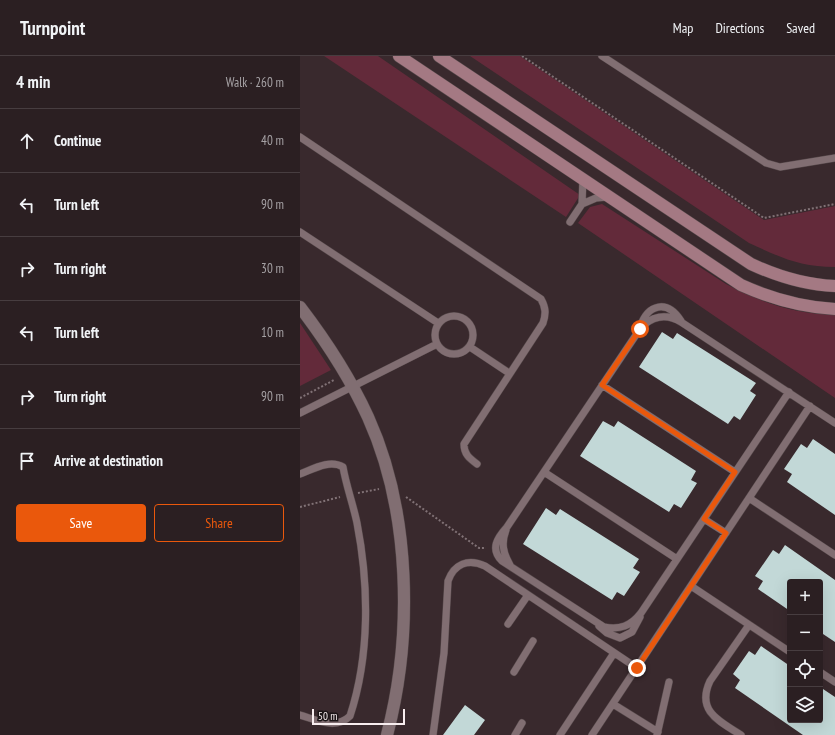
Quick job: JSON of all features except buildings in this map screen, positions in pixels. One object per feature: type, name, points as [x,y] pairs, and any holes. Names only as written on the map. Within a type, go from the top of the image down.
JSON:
[{"type":"street","points":[[400,56],[741,285],[764,296],[788,303],[814,308],[835,309]]},
{"type":"street","points":[[440,56],[751,264],[772,274],[794,281],[835,286]]},
{"type":"street","points":[[300,307],[316,328],[353,387],[368,418],[381,452],[391,487],[403,560],[405,597],[400,670],[394,711],[388,735]]},
{"type":"lane","points":[[602,56],[766,163],[780,167],[835,158]]},
{"type":"lane","points":[[300,137],[541,299],[545,306],[546,315],[543,323],[464,444],[464,451],[477,464]]},
{"type":"lane","points":[[570,222],[582,204],[583,178]]},
{"type":"lane","points":[[582,204],[596,198],[610,196]]},
{"type":"lane","points":[[300,232],[438,323]]},
{"type":"lane","points":[[789,392],[641,613],[632,632],[620,638],[607,633],[596,622],[498,557],[495,548],[498,536],[507,527],[640,329],[647,312],[659,307],[671,309],[681,322],[789,392],[835,423]]},
{"type":"lane","points":[[451,315],[466,319],[474,332],[470,347],[464,352],[456,354],[448,353],[442,350],[437,344],[435,337],[438,323],[451,315]]},
{"type":"lane","points":[[300,413],[437,344]]},
{"type":"lane","points":[[470,347],[509,373]]},
{"type":"lane","points":[[602,385],[735,472]]},
{"type":"lane","points":[[592,735],[810,406]]},
{"type":"lane","points":[[300,474],[330,464],[337,463],[343,467],[362,553],[365,610],[361,670],[350,716],[345,721],[332,724],[300,715]]},
{"type":"lane","points":[[544,472],[677,559]]},
{"type":"lane","points":[[749,498],[835,554]]},
{"type":"lane","points":[[704,519],[726,533]]},
{"type":"lane","points":[[432,735],[444,653],[447,589],[451,574],[462,563],[478,562],[637,668]]},
{"type":"lane","points":[[690,586],[788,651]]},
{"type":"lane","points":[[508,624],[528,595]]},
{"type":"lane","points":[[741,735],[712,716],[707,708],[705,699],[706,690],[710,681],[749,625]]},
{"type":"lane","points":[[514,672],[533,641]]},
{"type":"lane","points":[[560,735],[614,653]]},
{"type":"lane","points":[[823,674],[835,682]]},
{"type":"lane","points":[[613,704],[657,734],[669,682]]},
{"type":"lane","points":[[515,735],[522,723]]},
{"type":"path","points":[[522,56],[764,218],[835,204]]},
{"type":"path","points":[[300,398],[345,374]]},
{"type":"shaded area","points":[[324,56],[378,56],[580,195],[566,217]]},
{"type":"shaded area","points":[[470,56],[520,56],[764,220],[835,206],[835,267],[822,267],[800,263],[780,257],[749,243]]},
{"type":"shaded area","points":[[602,204],[726,284],[765,302],[793,310],[821,314],[835,314],[835,398],[578,223],[590,207]]},
{"type":"shaded area","points":[[300,323],[331,370],[300,386]]},
{"type":"route","points":[[637,668],[726,533],[704,519],[735,472],[602,385],[640,329]]}]
